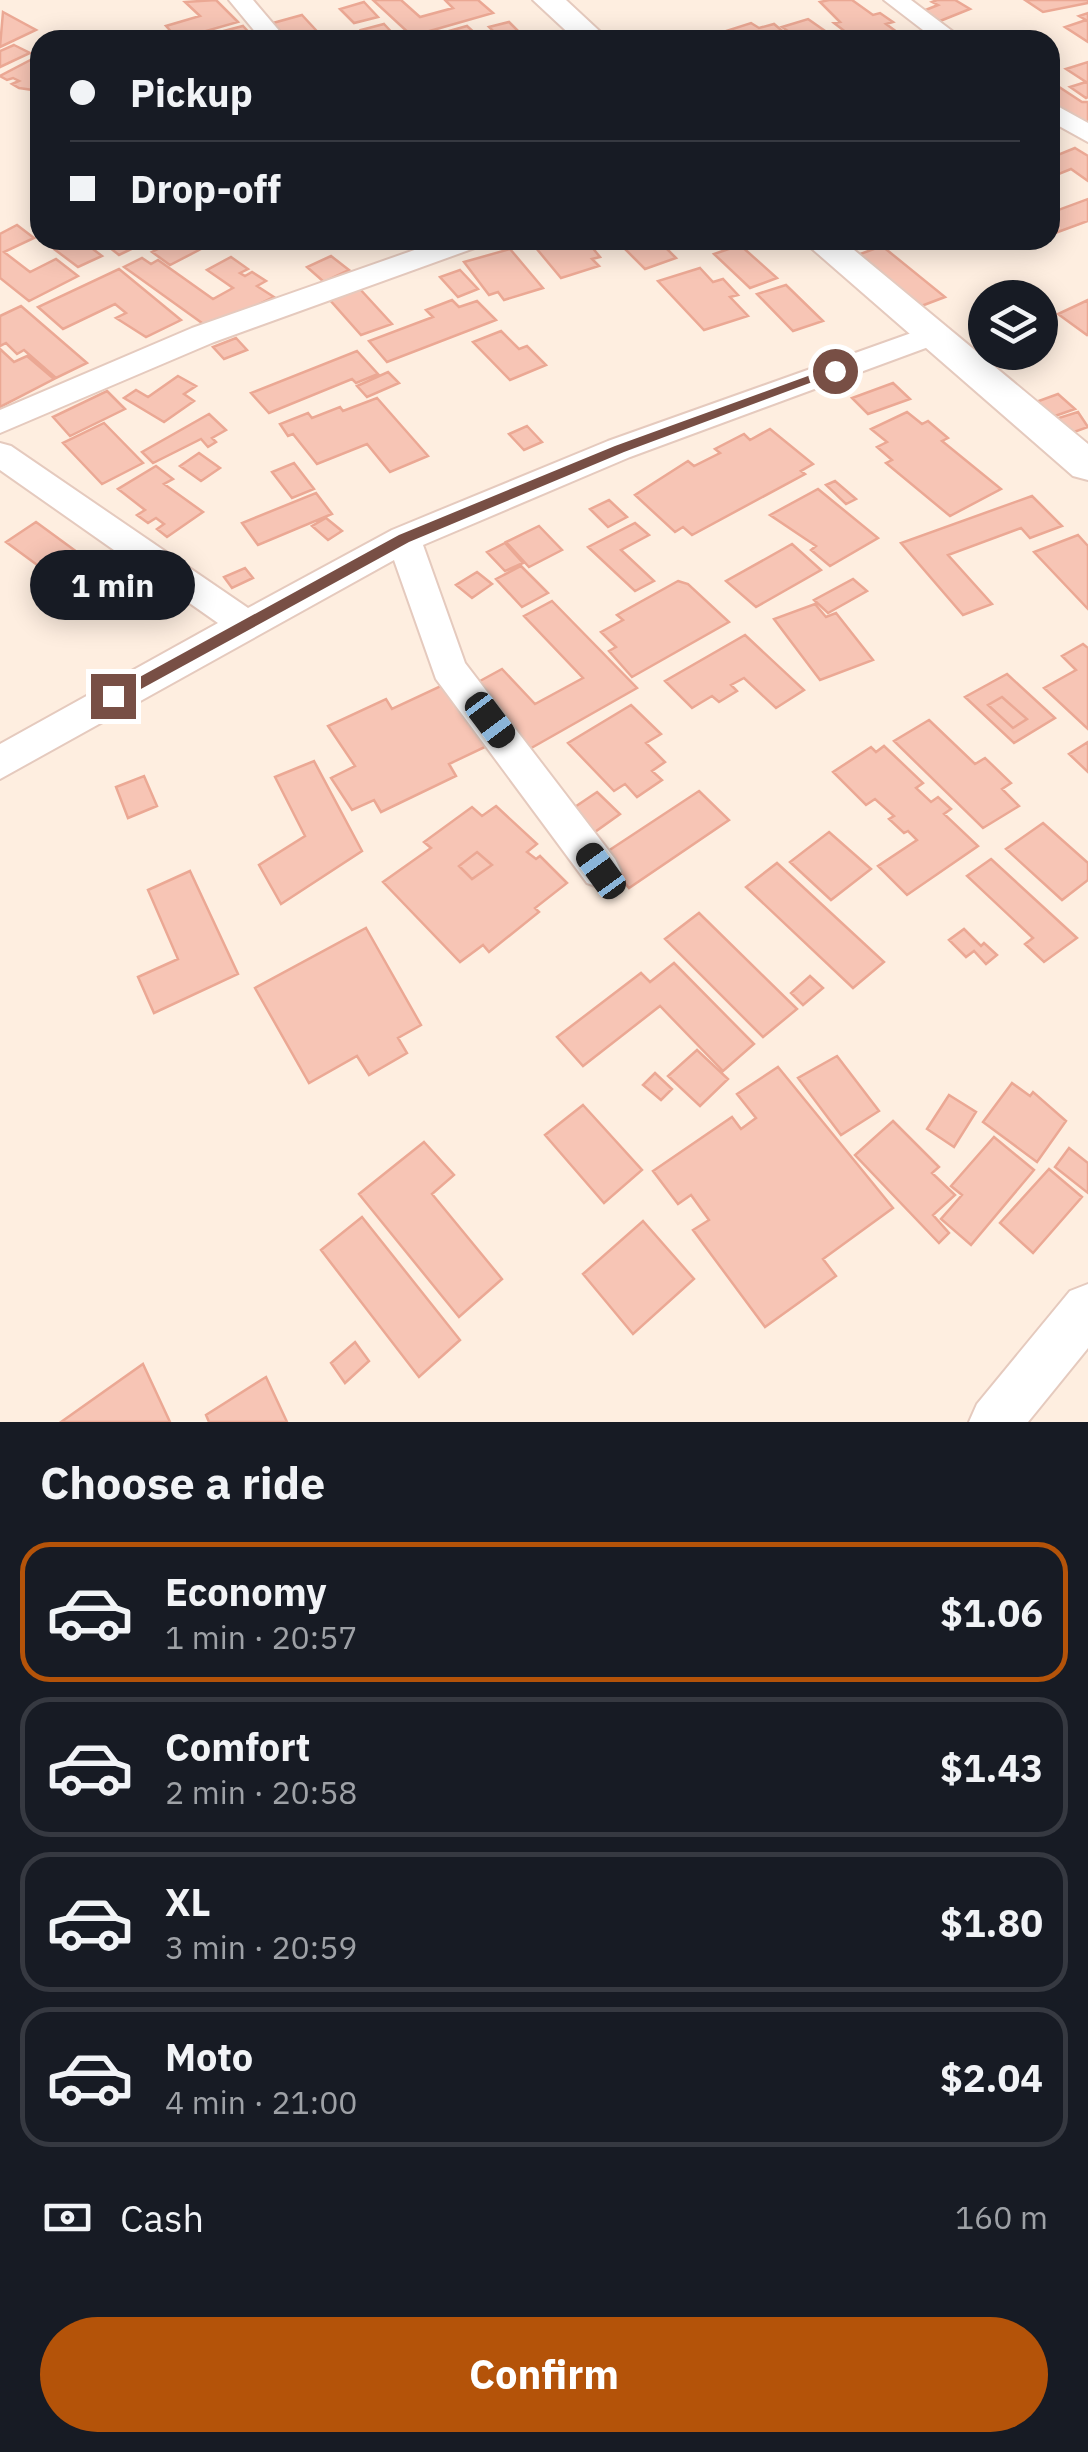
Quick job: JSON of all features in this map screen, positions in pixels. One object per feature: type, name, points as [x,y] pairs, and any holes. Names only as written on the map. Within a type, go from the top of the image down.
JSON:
[{"type":"street","points":[[240,0],[266,30]]},
{"type":"street","points":[[548,0],[582,30]]},
{"type":"street","points":[[896,0],[938,30]]},
{"type":"street","points":[[1060,116],[1088,134]]},
{"type":"street","points":[[0,422],[203,334],[442,250]]},
{"type":"street","points":[[832,250],[1088,466]]},
{"type":"street","points":[[0,764],[113,696],[404,539],[620,449],[931,335]]},
{"type":"street","points":[[0,454],[248,626]]},
{"type":"street","points":[[404,539],[449,669],[601,871]]},
{"type":"street","points":[[996,1422],[1032,1372],[1088,1309]]},
{"type":"building","points":[[216,0],[238,22],[210,30],[170,30],[166,26],[200,16],[185,2]]},
{"type":"building","points":[[373,0],[401,0],[420,17],[453,8],[445,0],[478,0],[493,13],[433,30],[406,30]]},
{"type":"building","points":[[852,0],[873,15],[880,13],[893,22],[886,24],[894,30],[843,30],[820,2]]},
{"type":"building","points":[[955,0],[970,9],[940,21],[923,11],[938,5],[932,2]]},
{"type":"building","points":[[1025,0],[1088,0],[1088,3],[1043,12]]},
{"type":"building","points":[[364,2],[378,17],[354,23],[340,9]]},
{"type":"building","points":[[3,12],[36,30],[30,30],[0,47]]},
{"type":"building","points":[[1088,13],[1088,42],[1065,27],[1086,20],[1079,16]]},
{"type":"building","points":[[302,15],[316,30],[279,30],[273,23]]},
{"type":"building","points":[[808,19],[824,30],[786,30],[782,27]]},
{"type":"building","points":[[509,22],[517,30],[492,30],[489,27]]},
{"type":"building","points":[[751,23],[759,28],[774,24],[781,30],[729,30]]},
{"type":"building","points":[[384,24],[390,30],[361,30]]},
{"type":"building","points":[[14,45],[30,53],[0,67],[0,51]]},
{"type":"building","points":[[30,60],[30,90],[12,84],[19,81],[13,78],[0,76]]},
{"type":"building","points":[[1088,62],[1086,98],[1070,87],[1086,82],[1066,69]]},
{"type":"building","points":[[1060,88],[1088,102],[1088,121],[1077,125],[1060,114]]},
{"type":"building","points":[[1075,148],[1088,156],[1088,181],[1071,169],[1060,174],[1060,154]]},
{"type":"building","points":[[1088,199],[1088,221],[1060,231],[1060,209]]},
{"type":"building","points":[[17,225],[30,235],[30,240],[4,252],[30,272],[56,259],[78,276],[29,301],[0,278],[0,234]]},
{"type":"building","points":[[55,250],[94,250],[102,256],[78,267]]},
{"type":"building","points":[[156,250],[199,250],[170,265],[152,252]]},
{"type":"building","points":[[511,250],[543,288],[504,300],[498,292],[489,295],[464,262]]},
{"type":"building","points":[[538,250],[594,250],[600,257],[592,259],[599,266],[561,278]]},
{"type":"building","points":[[626,250],[668,250],[676,258],[645,269]]},
{"type":"building","points":[[746,250],[777,278],[750,288],[714,254]]},
{"type":"building","points":[[887,250],[945,297],[916,308],[855,256]]},
{"type":"building","points":[[331,256],[349,270],[324,282],[307,267]]},
{"type":"building","points":[[231,257],[248,269],[240,273],[245,276],[252,272],[266,281],[257,286],[274,297],[209,328],[124,267],[142,258],[151,264],[158,260],[213,299],[233,288],[207,270]]},
{"type":"building","points":[[700,268],[713,282],[723,279],[738,295],[730,297],[748,316],[704,330],[658,281]]},
{"type":"building","points":[[119,269],[181,320],[146,337],[116,318],[126,313],[115,304],[63,329],[38,307]]},
{"type":"building","points":[[460,270],[478,289],[458,297],[440,277]]},
{"type":"building","points":[[786,285],[823,321],[793,331],[757,294]]},
{"type":"building","points":[[359,288],[392,324],[361,335],[329,299]]},
{"type":"building","points":[[452,300],[459,307],[477,301],[496,320],[387,362],[369,341],[433,317],[426,310]]},
{"type":"building","points":[[1088,300],[1088,334],[1087,335],[1058,314]]},
{"type":"building","points":[[21,306],[87,363],[56,378],[24,350],[17,354],[6,343],[0,346],[0,316]]},
{"type":"building","points":[[501,331],[519,349],[527,346],[546,365],[510,380],[473,342]]},
{"type":"building","points":[[236,338],[247,350],[224,359],[213,347]]},
{"type":"building","points":[[0,349],[14,362],[27,356],[54,379],[0,407]]},
{"type":"building","points":[[357,351],[378,374],[356,383],[352,379],[269,413],[251,393]]},
{"type":"building","points":[[388,372],[399,383],[367,397],[357,386]]},
{"type":"building","points":[[178,376],[196,386],[184,394],[194,401],[164,422],[124,398],[136,390],[148,397]]},
{"type":"building","points":[[893,383],[910,399],[868,414],[852,398]]},
{"type":"building","points":[[107,391],[125,409],[70,436],[53,417]]},
{"type":"building","points":[[1058,394],[1075,409],[1052,417],[1036,402]]},
{"type":"building","points":[[377,398],[428,456],[390,472],[367,444],[317,464],[280,424],[308,413],[312,418],[340,407],[343,411]]},
{"type":"building","points":[[907,412],[922,424],[928,421],[948,438],[942,441],[1001,489],[950,516],[886,463],[892,460],[877,447],[887,442],[871,429]]},
{"type":"building","points":[[1078,412],[1088,427],[1063,436],[1049,421]]},
{"type":"building","points":[[209,414],[226,430],[212,438],[216,442],[208,447],[201,439],[153,463],[142,452]]},
{"type":"building","points":[[104,423],[143,463],[102,484],[63,443]]},
{"type":"building","points":[[527,426],[542,442],[524,450],[509,434]]},
{"type":"building","points":[[770,429],[813,464],[801,471],[805,474],[692,535],[683,527],[675,532],[635,495],[688,461],[694,466],[720,453],[715,449],[744,434],[750,440]]},
{"type":"building","points":[[199,453],[220,468],[201,481],[180,466]]},
{"type":"building","points":[[294,463],[314,489],[292,498],[272,472]]},
{"type":"building","points":[[156,466],[173,479],[164,484],[203,512],[167,537],[157,529],[164,524],[156,518],[148,523],[137,515],[145,510],[118,489]]},
{"type":"building","points":[[835,481],[856,499],[846,504],[826,485]]},
{"type":"building","points":[[818,489],[878,538],[830,566],[811,550],[816,546],[770,515]]},
{"type":"building","points":[[316,493],[332,514],[258,545],[242,523]]},
{"type":"building","points":[[1032,496],[1062,526],[1030,538],[1021,528],[948,555],[992,604],[963,615],[901,543]]},
{"type":"building","points":[[609,500],[627,517],[608,527],[590,509]]},
{"type":"building","points":[[326,518],[342,531],[328,540],[312,526]]},
{"type":"building","points":[[36,522],[92,563],[63,584],[6,542]]},
{"type":"building","points":[[635,523],[649,535],[621,550],[654,581],[635,591],[588,547]]},
{"type":"building","points":[[539,526],[562,550],[529,567],[506,542]]},
{"type":"building","points":[[1078,535],[1088,546],[1088,609],[1034,552]]},
{"type":"building","points":[[505,543],[523,563],[505,571],[487,552]]},
{"type":"building","points":[[792,544],[821,570],[756,607],[726,581]]},
{"type":"building","points":[[521,566],[548,593],[522,607],[496,579]]},
{"type":"building","points":[[245,568],[253,578],[232,588],[224,577]]},
{"type":"building","points":[[477,572],[492,584],[472,598],[456,585]]},
{"type":"building","points":[[853,579],[867,591],[828,613],[814,600]]},
{"type":"building","points":[[678,581],[688,584],[729,622],[632,677],[609,651],[616,647],[601,632],[623,620],[617,615]]},
{"type":"building","points":[[552,601],[637,688],[526,751],[469,687],[502,669],[535,704],[583,678],[524,616]]},
{"type":"building","points":[[815,604],[826,617],[836,613],[873,660],[820,680],[774,619]]},
{"type":"building","points":[[745,635],[804,690],[776,708],[744,678],[731,685],[737,691],[719,702],[712,696],[692,708],[665,681]]},
{"type":"building","points":[[1083,644],[1088,648],[1088,729],[1044,688],[1076,670],[1062,656]]},
{"type":"building","points":[[1007,674],[1055,718],[1014,743],[965,697]],"holes":[[[1002,697],[1027,719],[1013,728],[988,705]]]},
{"type":"building","points":[[443,685],[487,746],[449,764],[456,776],[381,812],[374,800],[352,810],[331,778],[355,766],[328,726],[386,699],[392,709]]},
{"type":"building","points":[[1002,697],[1027,719],[1013,728],[988,705]]},
{"type":"building","points":[[631,705],[661,734],[646,743],[665,762],[652,771],[662,780],[637,797],[625,784],[614,791],[568,743]]},
{"type":"building","points":[[929,720],[975,764],[985,758],[1011,783],[1002,789],[1019,806],[983,828],[894,741]]},
{"type":"building","points":[[1088,742],[1088,772],[1069,754]]},
{"type":"building","points":[[884,746],[923,783],[916,788],[931,802],[938,797],[951,809],[944,814],[978,846],[907,895],[878,866],[917,840],[889,819],[894,816],[875,799],[866,805],[833,772],[871,747],[876,752]]},
{"type":"building","points":[[314,761],[362,851],[281,904],[259,865],[305,836],[275,777]]},
{"type":"building","points":[[144,776],[157,806],[128,818],[116,787]]},
{"type":"building","points":[[699,791],[729,820],[629,888],[602,855]]},
{"type":"building","points":[[597,792],[620,814],[592,834],[569,811]]},
{"type":"building","points":[[496,806],[537,844],[527,852],[536,859],[540,856],[567,883],[535,908],[539,912],[489,952],[483,945],[460,962],[383,882],[431,848],[424,842],[472,807],[482,816]],"holes":[[[477,852],[492,865],[472,879],[459,866]]]},
{"type":"building","points":[[1043,823],[1088,863],[1088,880],[1062,900],[1006,849]]},
{"type":"building","points":[[829,832],[871,869],[831,900],[790,862]]},
{"type":"building","points":[[477,852],[492,865],[472,879],[459,866]]},
{"type":"building","points":[[991,859],[1077,938],[1044,962],[1025,944],[1033,938],[967,876]]},
{"type":"building","points":[[777,863],[884,962],[853,988],[746,887]]},
{"type":"building","points":[[190,871],[238,974],[154,1013],[138,977],[178,959],[148,890]]},
{"type":"building","points":[[699,913],[797,1009],[763,1037],[665,939]]},
{"type":"building","points":[[366,928],[421,1025],[398,1038],[407,1053],[369,1075],[357,1056],[309,1083],[255,988]]},
{"type":"building","points":[[964,929],[997,955],[986,964],[974,951],[966,957],[949,940]]},
{"type":"building","points":[[674,963],[754,1044],[723,1071],[660,1006],[583,1066],[557,1037],[641,973],[650,982]]},
{"type":"building","points":[[810,976],[823,988],[803,1005],[791,993]]},
{"type":"building","points":[[697,1050],[728,1079],[700,1106],[668,1076]]},
{"type":"building","points":[[837,1056],[879,1111],[841,1135],[798,1078]]},
{"type":"building","points":[[778,1067],[893,1208],[823,1259],[836,1276],[765,1327],[693,1230],[709,1220],[691,1195],[678,1204],[653,1171],[732,1117],[741,1129],[756,1118],[737,1094]]},
{"type":"building","points":[[655,1073],[672,1089],[661,1100],[643,1085]]},
{"type":"building","points":[[1012,1083],[1030,1096],[1033,1092],[1066,1121],[1037,1162],[983,1122]]},
{"type":"building","points":[[949,1095],[976,1112],[954,1147],[927,1129]]},
{"type":"building","points":[[583,1105],[642,1170],[604,1203],[545,1135]]},
{"type":"building","points":[[893,1121],[939,1167],[932,1173],[955,1195],[933,1215],[949,1233],[939,1243],[855,1155]]},
{"type":"building","points":[[994,1137],[1034,1170],[971,1245],[941,1219],[962,1195],[951,1186]]},
{"type":"building","points":[[424,1142],[454,1175],[432,1194],[502,1279],[459,1317],[359,1194]]},
{"type":"building","points":[[1069,1148],[1088,1163],[1088,1193],[1055,1167]]},
{"type":"building","points":[[1049,1169],[1082,1197],[1033,1253],[1000,1223]]},
{"type":"building","points":[[362,1217],[460,1340],[419,1377],[321,1250]]},
{"type":"building","points":[[643,1221],[694,1279],[633,1334],[583,1274]]},
{"type":"building","points":[[355,1342],[369,1361],[345,1383],[331,1363]]},
{"type":"building","points":[[143,1364],[170,1422],[61,1422]]},
{"type":"building","points":[[266,1377],[287,1422],[209,1422],[206,1415]]},
{"type":"route","points":[[113,696],[404,539],[620,449],[835,371]]}]
